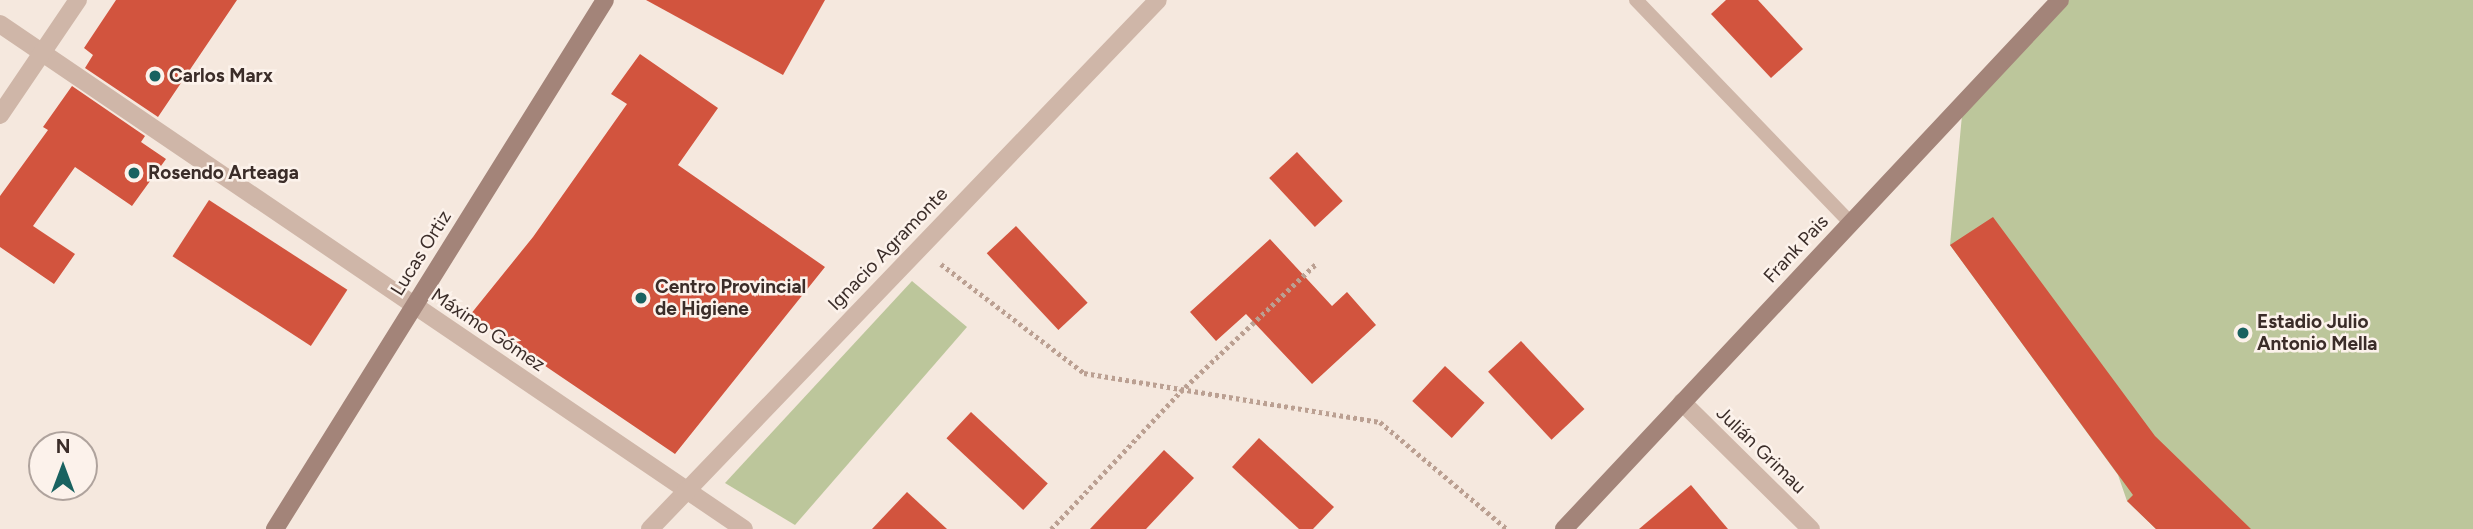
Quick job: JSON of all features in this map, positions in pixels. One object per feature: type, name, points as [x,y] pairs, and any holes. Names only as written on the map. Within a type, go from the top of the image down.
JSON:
[{"type":"main road","name":"Lucas Ortiz","points":[[275,529],[605,0]]},
{"type":"main road","name":"Frank Pais","points":[[1564,529],[2060,0]]},
{"type":"street","points":[[0,116],[78,0]]},
{"type":"street","name":"Ignacio Agramonte","points":[[650,529],[1158,0]]},
{"type":"street","name":"Máximo Gómez","points":[[0,23],[744,529]]},
{"type":"street","name":"Julián Grimau","points":[[1682,401],[1811,529]]},
{"type":"lane","points":[[1636,0],[1850,222]]},
{"type":"path","points":[[919,248],[1084,373],[1380,422],[1507,529]]},
{"type":"path","points":[[1051,529],[1180,391],[1316,264]]},
{"type":"green space","name":"Estadio Julio Antonio Mella","points":[[2069,0],[2473,0],[2473,529],[2156,529],[2127,501],[2118,475],[1950,245],[1962,115]]},
{"type":"green space","points":[[912,281],[967,327],[795,525],[725,483]]},
{"type":"building","name":"Carlos Marx","points":[[116,0],[237,0],[158,117],[85,68],[93,55],[84,48]]},
{"type":"building","points":[[646,0],[825,0],[783,75]]},
{"type":"building","points":[[1726,0],[1758,0],[1803,49],[1771,78],[1711,14]]},
{"type":"building","name":"Centro Provincial de Higiene","points":[[640,54],[718,108],[678,165],[825,267],[675,454],[470,315],[533,237],[627,104],[611,94]]},
{"type":"building","points":[[72,86],[145,136],[141,142],[166,159],[132,206],[75,167],[33,226],[75,254],[54,284],[0,247],[0,196],[48,130],[43,127]]},
{"type":"building","points":[[1297,152],[1343,201],[1315,227],[1269,178]]},
{"type":"building","points":[[209,200],[347,290],[311,346],[173,256]]},
{"type":"building","points":[[1993,217],[2155,436],[2251,529],[2156,529],[2127,501],[2133,495],[1950,245]]},
{"type":"building","points":[[1016,226],[1088,303],[1058,330],[987,253]]},
{"type":"building","points":[[1270,239],[1332,306],[1347,292],[1376,325],[1312,384],[1246,314],[1216,341],[1190,312]]},
{"type":"building","points":[[1521,341],[1584,409],[1552,440],[1488,372]]},
{"type":"building","points":[[1445,366],[1484,403],[1452,438],[1412,401]]},
{"type":"building","points":[[971,412],[1048,484],[1023,510],[946,438]]},
{"type":"building","points":[[1259,438],[1334,507],[1313,529],[1299,529],[1232,467]]},
{"type":"building","points":[[1164,450],[1194,478],[1146,529],[1090,529]]},
{"type":"building","points":[[1691,485],[1728,529],[1639,529]]},
{"type":"building","points":[[907,492],[947,529],[872,529]]},
{"type":"place","name":"Carlos Marx","points":[[155,76]]},
{"type":"place","name":"Rosendo Arteaga","points":[[134,173]]},
{"type":"place","name":"Centro Provincial de Higiene","points":[[641,298]]},
{"type":"place","name":"Estadio Julio Antonio Mella","points":[[2243,333]]}]
